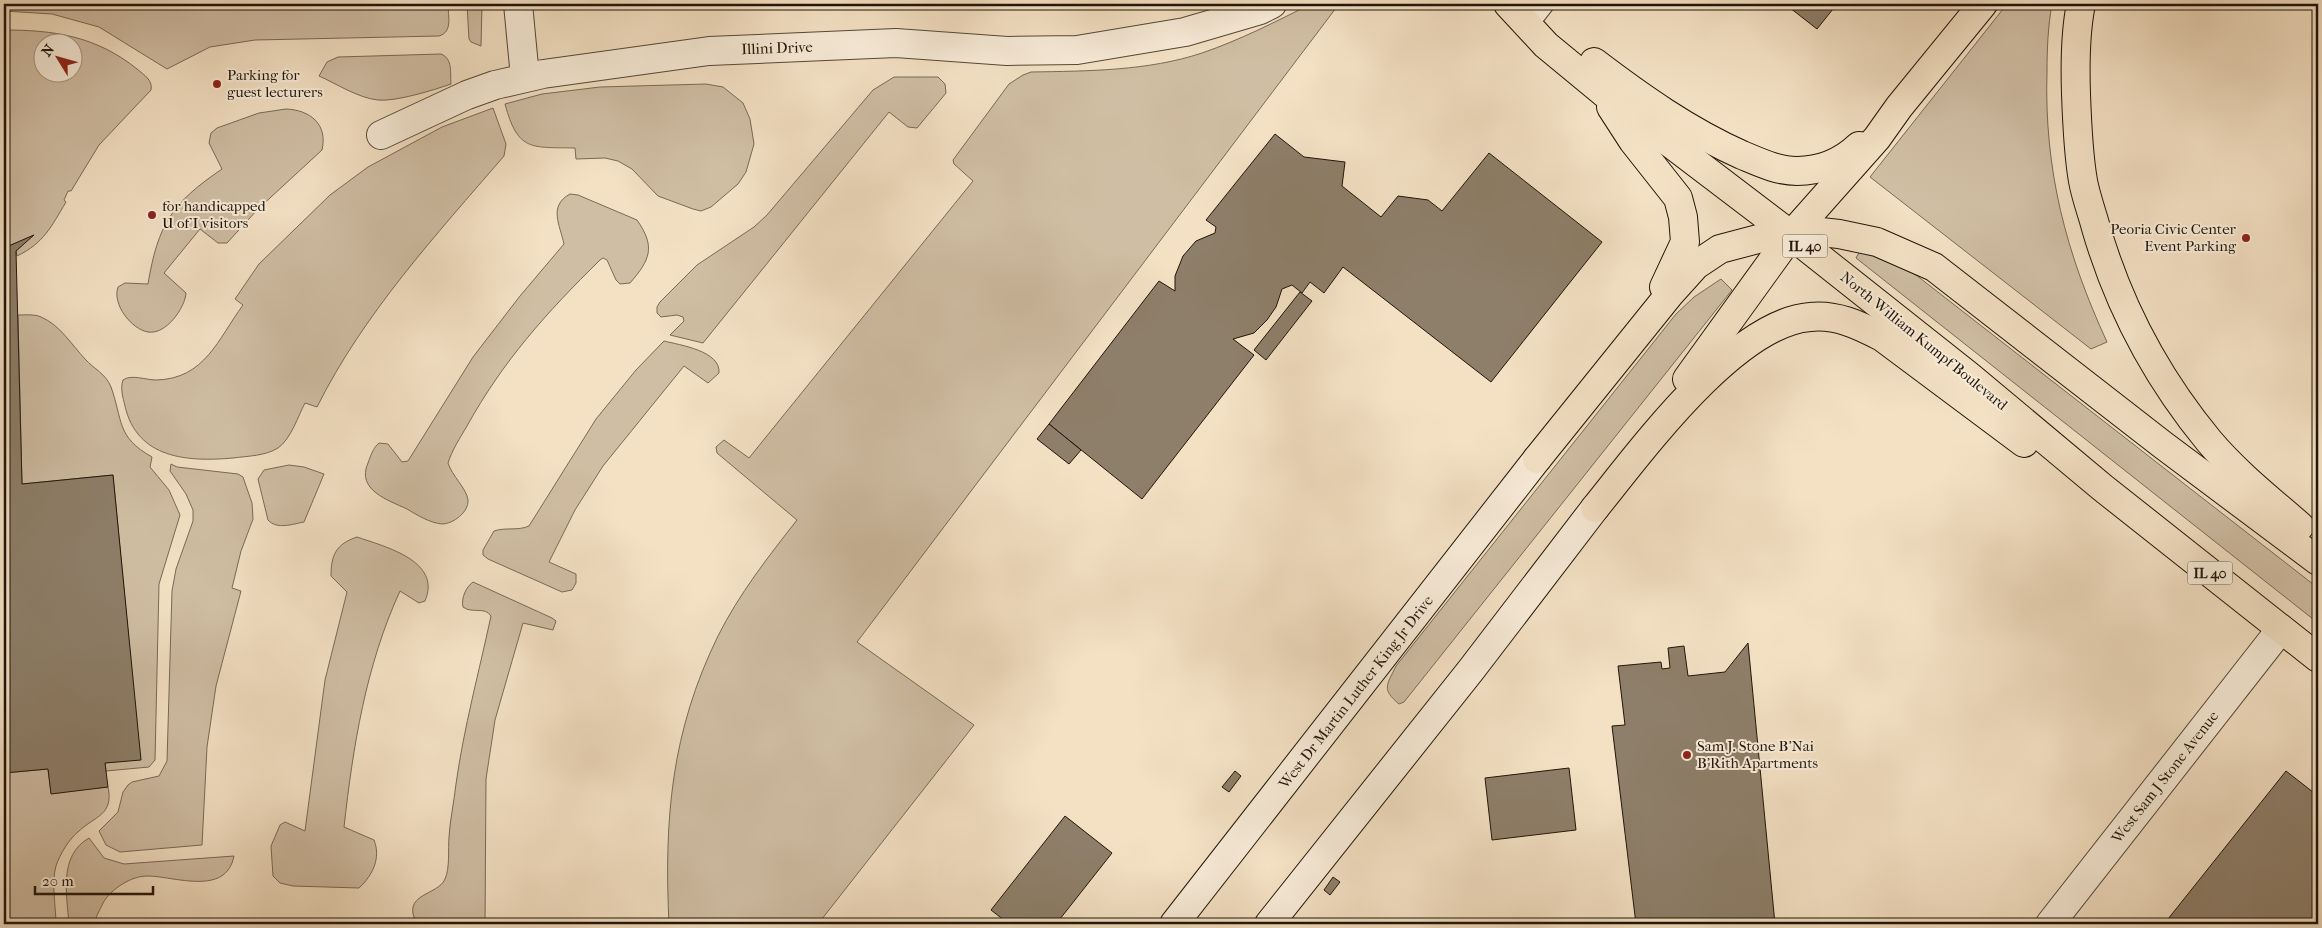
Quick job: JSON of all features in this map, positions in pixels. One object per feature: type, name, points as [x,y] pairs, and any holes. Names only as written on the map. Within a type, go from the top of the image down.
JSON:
[{"type":"main road","name":"North William Kumpf Boulevard","points":[[1508,4],[1530,12],[1603,92],[1791,235],[1969,376],[2103,488],[2318,658]]},
{"type":"main road","points":[[1595,508],[1791,235],[1877,138],[1899,106],[1983,4]]},
{"type":"main road","points":[[2081,4],[2075,65],[2078,140],[2083,182],[2108,264],[2129,318],[2146,351],[2165,381],[2209,441],[2237,470],[2318,542]]},
{"type":"main road","points":[[1530,12],[1620,82],[1688,128],[1717,145],[1770,166],[1796,171],[1816,169],[1835,163],[1849,155],[1886,115],[1899,106]]},
{"type":"main road","points":[[1537,459],[1653,304],[1671,276],[1685,242],[1683,216],[1678,198],[1633,141],[1603,92]]},
{"type":"main road","points":[[1537,459],[1668,295],[1696,265],[1720,249],[1773,235],[1821,232],[1856,237],[1905,253],[1934,267],[2163,446],[2318,561]]},
{"type":"main road","points":[[1595,508],[1664,425],[1728,358],[1747,343],[1774,327],[1792,320],[1810,317],[1836,318],[1858,325],[1882,337],[2030,447],[2103,488]]},
{"type":"street","points":[[518,4],[524,77]]},
{"type":"street","name":"Illini Drive","points":[[1185,32],[1219,4]]},
{"type":"street","name":"Illini Drive","points":[[381,136],[467,95],[524,77],[709,51],[896,43],[1007,51],[1078,50],[1185,32],[1260,10],[1272,4]]},
{"type":"street","name":"West Dr Martin Luther King Jr Drive","points":[[1174,924],[1537,459]]},
{"type":"street","points":[[1270,924],[1471,670],[1595,508]]},
{"type":"street","name":"West Sam J Stone Avenue","points":[[2050,924],[2281,629]]},
{"type":"shaded area","points":[[4,4],[448,4],[449,23],[446,31],[439,36],[255,40],[210,47],[167,69],[99,27],[52,14],[4,11]]},
{"type":"shaded area","points":[[467,4],[482,4],[481,46],[471,42],[469,39]]},
{"type":"shaded area","points":[[1311,4],[1339,4],[857,642],[974,725],[818,924],[669,924],[668,848],[670,812],[674,777],[690,707],[702,672],[726,620],[754,576],[797,520],[717,453],[716,447],[724,440],[749,458],[973,181],[954,164],[953,160],[1009,84],[1031,72],[1118,69],[1181,59],[1230,42]]},
{"type":"shaded area","points":[[2007,4],[2052,4],[2047,63],[2049,143],[2060,210],[2069,243],[2080,276],[2107,342],[2091,349],[1870,177]]},
{"type":"shaded area","points":[[4,30],[46,32],[32,32],[32,82],[82,82],[82,40],[122,58],[142,73],[151,83],[151,90],[99,145],[71,191],[68,191],[64,200],[66,202],[46,233],[34,246],[17,256],[16,251],[32,236],[4,248],[4,182],[7,182]]},
{"type":"shaded area","points":[[441,54],[445,56],[449,63],[451,84],[394,99],[378,100],[363,97],[319,76],[327,62],[338,57]]},
{"type":"shaded area","points":[[894,77],[938,77],[945,84],[946,93],[917,128],[908,127],[889,112],[703,343],[670,335],[684,321],[683,317],[677,315],[661,317],[657,313],[657,307],[660,302],[697,265],[754,227],[767,215],[873,90]]},
{"type":"shaded area","points":[[706,84],[723,87],[743,103],[750,119],[754,144],[746,172],[738,184],[711,207],[701,211],[658,196],[632,169],[618,161],[605,158],[576,159],[575,148],[528,144],[515,131],[505,104],[542,94],[600,87]]},
{"type":"shaded area","points":[[493,108],[506,144],[504,156],[427,245],[379,307],[356,339],[317,407],[305,403],[283,444],[268,453],[233,458],[199,459],[167,453],[153,447],[141,437],[131,424],[125,406],[122,390],[123,380],[130,377],[156,380],[173,378],[187,373],[198,365],[217,343],[243,305],[235,299],[259,264],[330,195],[368,167],[442,127]]},
{"type":"shaded area","points":[[286,109],[303,112],[315,120],[320,126],[322,133],[322,150],[258,209],[227,243],[218,243],[200,229],[164,273],[186,293],[178,313],[168,325],[155,332],[148,332],[135,326],[120,308],[117,294],[118,287],[125,283],[148,284],[157,246],[170,217],[191,193],[222,169],[209,143],[211,133],[217,128],[259,113]]},
{"type":"shaded area","points":[[570,194],[578,195],[637,220],[647,238],[648,246],[646,260],[642,267],[630,283],[620,284],[616,280],[607,260],[603,258],[600,260],[544,318],[511,359],[481,402],[456,444],[448,463],[467,496],[468,504],[463,513],[455,520],[442,524],[433,522],[383,498],[370,487],[366,480],[365,472],[374,449],[379,443],[388,444],[402,462],[408,461],[473,357],[520,296],[564,244],[558,223],[557,210],[563,199]]},
{"type":"shaded area","points":[[1861,249],[1888,259],[1916,275],[2318,588],[2318,623],[1856,258]]},
{"type":"shaded area","points":[[1721,279],[1732,290],[1404,702],[1399,704],[1393,699],[1387,686],[1396,666],[1676,314],[1694,297]]},
{"type":"shaded area","points":[[18,315],[39,316],[48,320],[65,335],[85,359],[109,382],[126,435],[140,450],[152,457],[150,467],[169,490],[180,515],[159,584],[155,760],[149,767],[106,771],[105,763],[140,759],[113,475],[22,484]]},
{"type":"shaded area","points":[[664,341],[707,354],[718,365],[719,373],[708,383],[684,366],[603,466],[575,510],[549,562],[576,574],[576,583],[572,590],[562,592],[488,559],[483,555],[483,550],[494,531],[529,526],[596,419],[636,370]]},
{"type":"shaded area","points":[[171,464],[177,467],[238,474],[243,477],[252,503],[253,519],[241,551],[232,588],[241,591],[216,686],[207,747],[202,845],[120,852],[106,845],[99,831],[118,812],[123,792],[128,785],[132,782],[159,776],[167,761],[172,591],[176,569],[193,521],[193,510],[186,494],[170,471]]},
{"type":"shaded area","points":[[289,465],[304,467],[324,474],[304,522],[280,526],[268,520],[258,479],[264,470]]},
{"type":"shaded area","points":[[357,537],[396,551],[408,558],[419,566],[426,576],[428,587],[425,601],[419,603],[400,591],[378,648],[357,736],[344,827],[374,840],[377,853],[372,872],[359,888],[293,886],[280,883],[273,876],[271,846],[280,825],[285,822],[305,831],[325,680],[347,592],[331,576],[332,562],[336,551],[344,543]]},
{"type":"shaded area","points":[[473,582],[556,621],[553,630],[523,623],[495,720],[486,779],[485,924],[417,924],[413,914],[413,906],[422,896],[441,885],[447,875],[450,824],[459,763],[491,616],[485,611],[470,610],[463,607],[465,593]]},
{"type":"shaded area","points":[[48,769],[51,793],[108,787],[108,804],[102,814],[75,834],[65,847],[58,861],[54,880],[56,924],[4,924],[4,773]]},
{"type":"shaded area","points":[[89,838],[104,858],[124,864],[234,856],[229,869],[221,876],[210,880],[198,881],[147,876],[134,878],[122,884],[111,893],[103,903],[95,924],[69,924],[66,889],[69,865],[79,846]]},
{"type":"building","points":[[1785,4],[1837,4],[1817,29]]},
{"type":"building","points":[[4,105],[7,182],[4,182]]},
{"type":"building","points":[[1275,134],[1304,157],[1345,162],[1342,186],[1381,217],[1398,196],[1428,200],[1442,211],[1489,153],[1602,242],[1491,382],[1343,267],[1324,293],[1310,282],[1302,293],[1292,285],[1282,289],[1276,307],[1267,320],[1254,333],[1233,339],[1254,355],[1142,499],[1049,424],[1159,281],[1175,291],[1175,276],[1183,256],[1196,241],[1215,233],[1216,227],[1206,220]]},
{"type":"building","points":[[34,235],[16,251],[22,484],[113,475],[141,760],[105,763],[108,787],[51,794],[48,769],[4,773],[4,248]]},
{"type":"building","points":[[1300,292],[1312,301],[1266,360],[1254,350]]},
{"type":"building","points":[[1049,424],[1081,450],[1069,464],[1037,439]]},
{"type":"building","name":"Sam J. Stone B'Nai B'Rith Apartments","points":[[1748,643],[1775,924],[1636,924],[1612,726],[1625,725],[1618,666],[1661,662],[1662,669],[1670,668],[1668,648],[1684,646],[1688,676],[1725,672]]},
{"type":"building","points":[[1569,768],[1576,830],[1492,840],[1485,778]]},
{"type":"building","points":[[1235,771],[1241,776],[1229,792],[1222,787]]},
{"type":"building","points":[[2286,771],[2318,796],[2318,924],[2164,924]]},
{"type":"building","points":[[1065,816],[1112,853],[1056,924],[1009,924],[991,910]]},
{"type":"building","points":[[1333,877],[1340,882],[1330,895],[1324,890]]},
{"type":"place","name":"Parking for guest lecturers","points":[[217,84]]},
{"type":"place","name":"for handicapped U of I visitors","points":[[152,215]]},
{"type":"place","name":"Peoria Civic Center Event Parking","points":[[2246,238]]},
{"type":"place","name":"Sam J. Stone B'Nai B'Rith Apartments","points":[[1687,755]]}]
